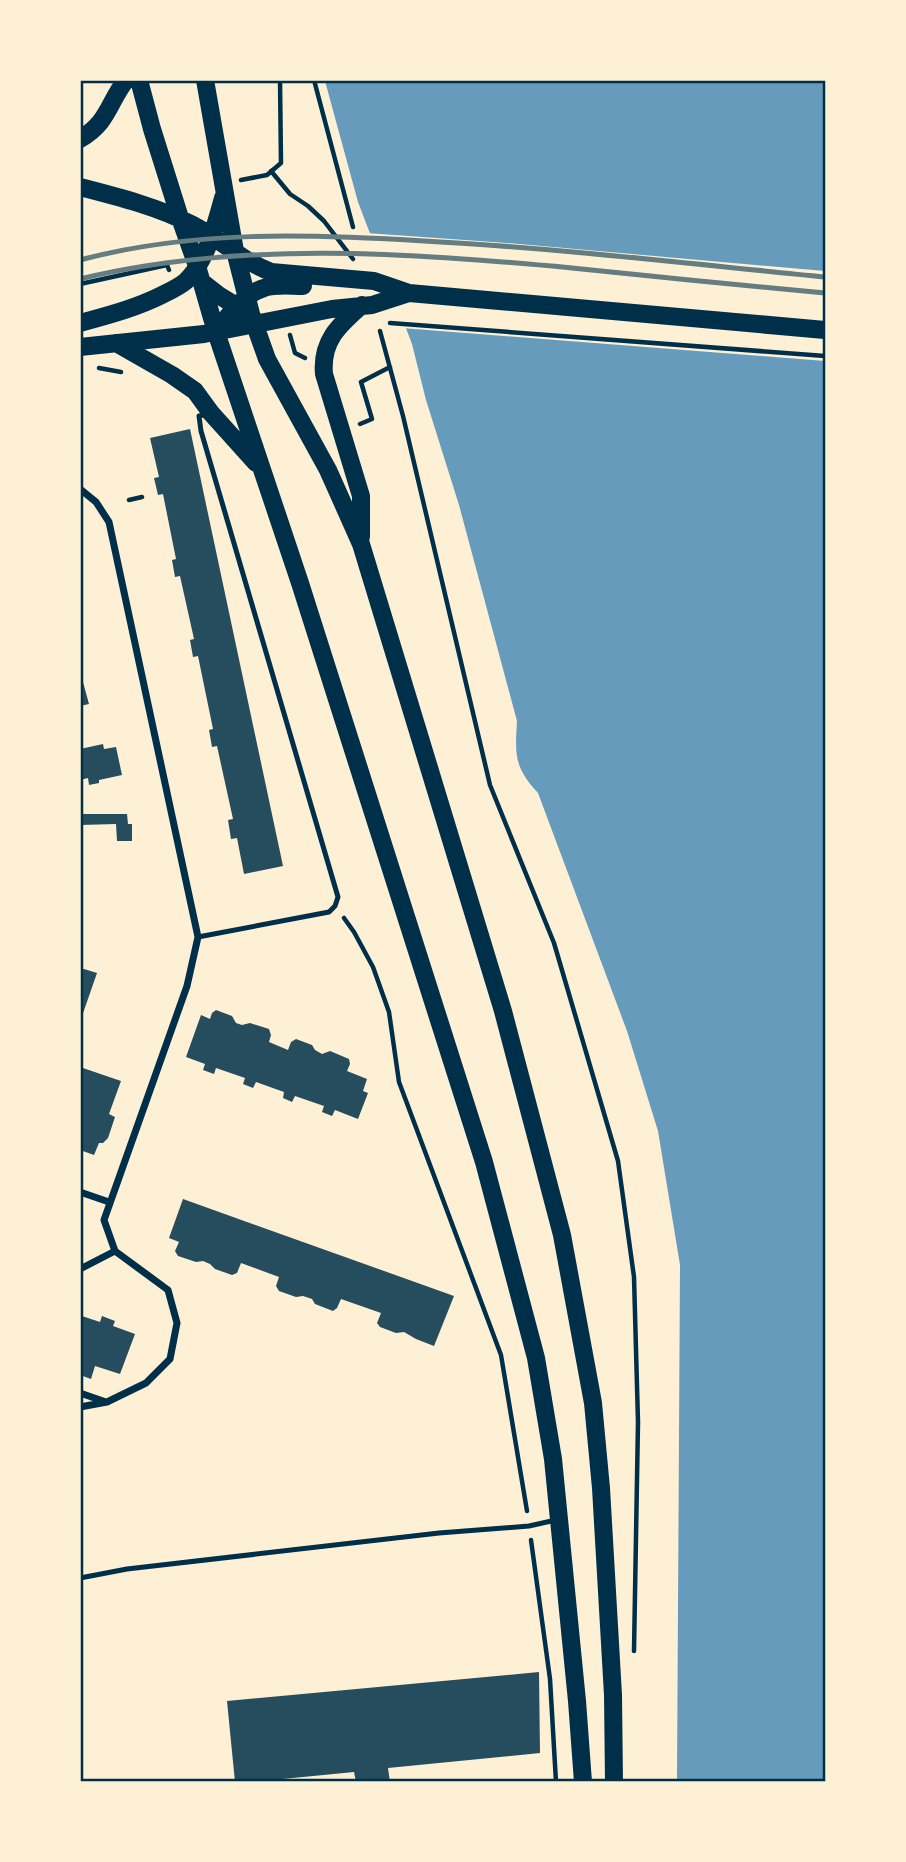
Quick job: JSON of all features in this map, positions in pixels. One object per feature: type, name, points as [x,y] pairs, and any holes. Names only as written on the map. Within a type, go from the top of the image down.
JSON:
[{"type":"main road","points":[[80,139],[94,130],[106,117],[117,91],[126,80]]},
{"type":"main road","points":[[139,80],[216,332],[300,583],[484,1162],[536,1358],[553,1459],[578,1701],[583,1782]]},
{"type":"main road","points":[[205,80],[235,251],[252,312],[267,359],[328,470],[361,544],[503,1011],[562,1235],[594,1415],[601,1488],[613,1695],[614,1782]]},
{"type":"main road","points":[[80,187],[180,218],[212,235],[258,268],[271,272],[374,281],[409,293],[825,330]]},
{"type":"main road","points":[[80,323],[135,308],[200,274],[224,191]]},
{"type":"main road","points":[[200,274],[252,312]]},
{"type":"main road","points":[[216,332],[252,312],[264,288],[307,286],[324,277]]},
{"type":"main road","points":[[80,347],[216,332],[252,312],[372,305],[409,293]]},
{"type":"main road","points":[[361,544],[361,496],[324,374],[324,362],[326,348],[337,328],[362,306]]},
{"type":"main road","points":[[116,343],[172,374],[195,391],[211,413],[261,468]]},
{"type":"street","points":[[80,489],[96,502],[109,522],[198,937],[187,986],[104,1220],[115,1251],[168,1290],[177,1323],[170,1359],[146,1383],[107,1402],[80,1407]]},
{"type":"street","points":[[80,1192],[110,1202]]},
{"type":"street","points":[[80,1269],[115,1251]]},
{"type":"street","points":[[80,1393],[107,1402]]},
{"type":"lane","points":[[198,937],[328,912],[335,906],[338,897],[201,431],[199,416],[211,413]]},
{"type":"lane","points":[[80,1578],[141,1567],[439,1533],[529,1526],[559,1520]]},
{"type":"path","points":[[247,180],[267,174],[281,163],[279,80]]},
{"type":"path","points":[[314,80],[353,227]]},
{"type":"path","points":[[271,171],[290,194],[308,205],[324,221],[352,259],[362,262]]},
{"type":"path","points":[[80,284],[167,265],[172,277]]},
{"type":"path","points":[[381,322],[825,356]]},
{"type":"path","points":[[380,331],[490,785],[554,943],[618,1161],[634,1277],[638,1422],[634,1656]]},
{"type":"path","points":[[285,336],[303,341]]},
{"type":"path","points":[[285,350],[293,348]]},
{"type":"path","points":[[358,425],[372,419],[362,382],[390,367]]},
{"type":"path","points":[[129,500],[142,497]]},
{"type":"path","points":[[335,906],[354,932],[373,967],[389,1012],[399,1082],[501,1355],[529,1526],[550,1679],[556,1782]]},
{"type":"water","points":[[325,81],[825,81],[825,1781],[677,1781],[680,1265],[658,1131],[627,1031],[538,793],[520,768],[516,743],[517,721],[459,505],[426,400],[412,344],[358,202]]},
{"type":"pier","points":[[366,233],[825,271],[825,361],[402,328]]},
{"type":"building","points":[[190,429],[283,866],[244,874],[237,838],[231,839],[228,820],[233,819],[217,746],[212,747],[209,730],[213,729],[198,656],[193,657],[190,640],[194,639],[180,576],[175,577],[172,560],[176,559],[163,494],[158,495],[154,478],[159,477],[150,438]]},
{"type":"building","points":[[80,671],[89,704],[80,706]]},
{"type":"building","points":[[103,744],[104,749],[116,747],[122,775],[89,785],[88,778],[80,780],[80,749]]},
{"type":"building","points":[[80,814],[127,814],[128,824],[132,824],[132,841],[117,841],[116,824],[80,825]]},
{"type":"building","points":[[80,970],[97,973],[81,1019]]},
{"type":"building","points":[[216,1010],[232,1016],[236,1023],[250,1023],[269,1029],[269,1042],[288,1050],[291,1042],[296,1039],[312,1045],[322,1054],[330,1051],[349,1059],[347,1071],[367,1079],[363,1091],[368,1093],[358,1119],[335,1110],[332,1116],[322,1112],[324,1106],[295,1096],[292,1102],[283,1098],[284,1092],[256,1082],[253,1088],[243,1084],[245,1078],[216,1068],[214,1074],[203,1070],[205,1064],[186,1057],[201,1015],[210,1019]]},
{"type":"building","points":[[80,1067],[121,1081],[109,1114],[115,1117],[108,1138],[99,1143],[94,1155],[80,1150]]},
{"type":"building","points":[[183,1199],[454,1296],[434,1346],[404,1332],[396,1333],[380,1327],[377,1323],[381,1313],[341,1299],[333,1311],[315,1304],[312,1299],[279,1291],[276,1286],[279,1277],[241,1263],[237,1273],[232,1275],[203,1261],[196,1262],[178,1256],[175,1251],[179,1242],[169,1238]]},
{"type":"building","points":[[80,1309],[83,1310],[82,1316],[100,1322],[102,1316],[115,1321],[113,1326],[135,1334],[120,1374],[95,1366],[91,1379],[80,1375]]},
{"type":"building","points":[[539,1672],[540,1753],[388,1768],[390,1782],[356,1782],[354,1772],[235,1782],[227,1701]]},
{"type":"railway","points":[[80,260],[165,243],[294,236],[524,248],[825,277]]},
{"type":"railway","points":[[80,279],[140,267],[202,259],[325,253],[449,258],[825,293]]}]
